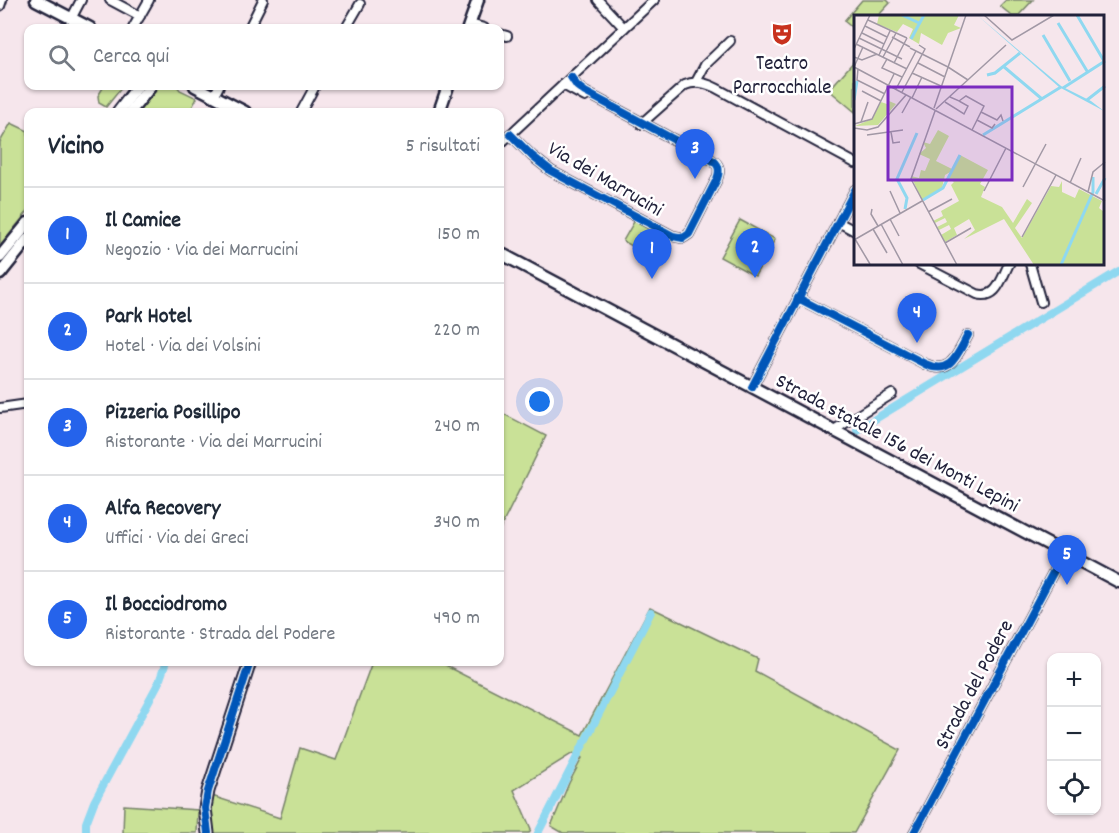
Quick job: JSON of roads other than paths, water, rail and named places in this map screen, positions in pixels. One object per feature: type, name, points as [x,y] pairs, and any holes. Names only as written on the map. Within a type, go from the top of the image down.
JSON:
[{"type":"main road","points":[[36,0],[82,24]]},
{"type":"main road","points":[[470,24],[478,0]]},
{"type":"main road","points":[[121,108],[135,90]]},
{"type":"main road","points":[[133,108],[148,90]]},
{"type":"main road","points":[[440,108],[447,90]]},
{"type":"main road","points":[[217,91],[240,108]]},
{"type":"main road","points":[[0,257],[24,228]]},
{"type":"main road","points":[[0,274],[24,244]]},
{"type":"main road","name":"Strada statale 156 dei Monti Lepini","points":[[504,255],[1119,582]]},
{"type":"main road","points":[[208,833],[205,808],[208,791],[249,666]]},
{"type":"street","points":[[0,5],[3,0]]},
{"type":"street","points":[[71,19],[81,0]]},
{"type":"street","points":[[110,0],[140,16]]},
{"type":"street","points":[[135,24],[149,0]]},
{"type":"street","points":[[251,24],[263,0]]},
{"type":"street","points":[[598,0],[624,28]]},
{"type":"street","points":[[504,140],[654,0]]},
{"type":"street","points":[[348,24],[360,4]]},
{"type":"street","points":[[696,82],[705,65],[730,40]]},
{"type":"street","points":[[571,77],[582,90],[640,124]]},
{"type":"street","points":[[640,124],[685,85],[703,83],[854,162]]},
{"type":"street","points":[[563,85],[640,124]]},
{"type":"street","points":[[303,108],[313,90]]},
{"type":"street","name":"Via dei Marrucini","points":[[510,134],[551,171],[678,238],[685,237],[689,234],[717,179],[719,168],[712,160],[640,124]]},
{"type":"street","points":[[752,387],[854,192]]},
{"type":"street","points":[[838,222],[854,230]]},
{"type":"street","points":[[923,266],[985,296],[994,291],[1008,266]]},
{"type":"street","points":[[1031,266],[1041,302]]},
{"type":"street","points":[[798,298],[936,368],[944,367],[952,362],[968,336]]},
{"type":"street","points":[[834,430],[892,394]]},
{"type":"street","points":[[0,408],[24,405]]},
{"type":"street","name":"Strada del Podere","points":[[914,833],[1064,552]]},
{"type":"waterway","points":[[857,430],[1119,271]]},
{"type":"waterway","points":[[538,833],[651,612]]},
{"type":"waterway","points":[[86,833],[86,823],[94,802],[159,682],[165,666]]},
{"type":"place","name":"Teatro Parrocchiale","points":[[782,34]]},
{"type":"place","name":"Pizzeria Posillipo","points":[[695,179]]},
{"type":"place","name":"Park Hotel","points":[[755,278]]},
{"type":"place","name":"Il Camice","points":[[652,279]]},
{"type":"place","name":"Alfa Recovery","points":[[917,343]]},
{"type":"place","name":"Il Bocciodromo","points":[[1067,585]]}]
